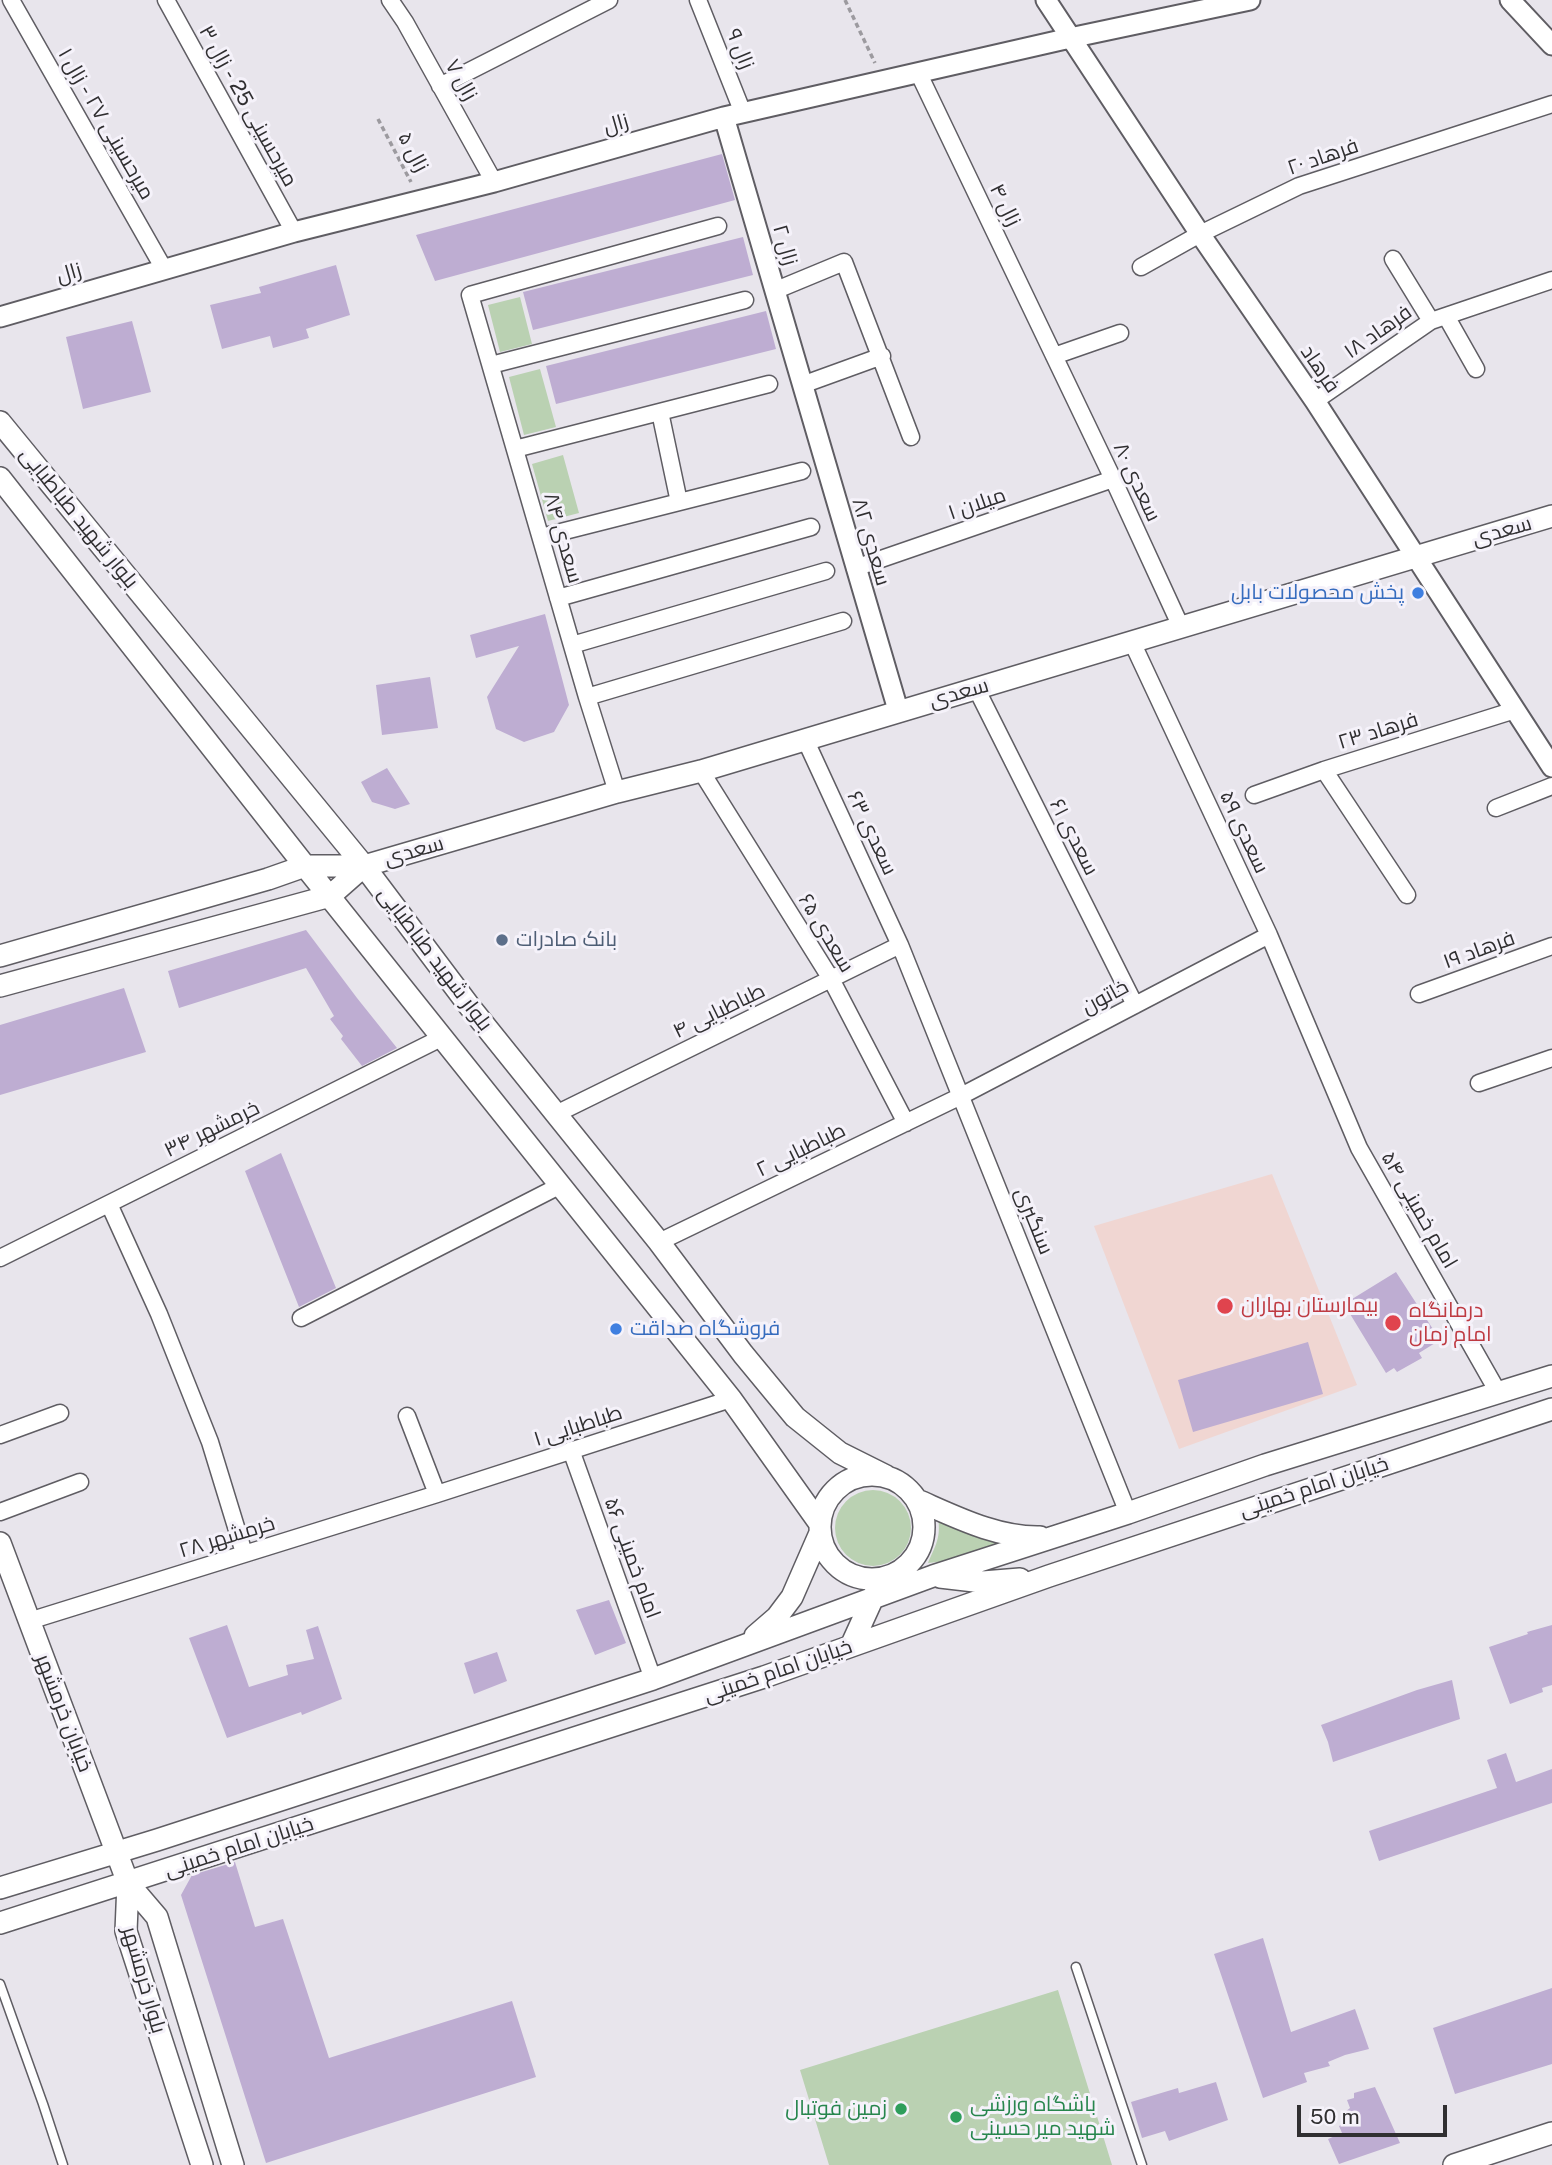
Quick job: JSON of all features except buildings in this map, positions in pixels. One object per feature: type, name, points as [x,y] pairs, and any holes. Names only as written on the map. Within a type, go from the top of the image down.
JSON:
[{"type":"main road","name":"بلوار شهید طباطبایی","points":[[0,422],[365,866],[470,1007],[659,1241],[743,1354],[795,1417],[840,1453],[886,1476]]},
{"type":"main road","name":"بلوار شهید طباطبایی","points":[[0,478],[304,866],[731,1399],[820,1529]]},
{"type":"main road","name":"سعدی","points":[[365,866],[617,792],[701,771],[1552,516]]},
{"type":"main road","points":[[0,956],[268,879],[304,866],[365,866]]},
{"type":"main road","points":[[0,986],[330,896],[365,866]]},
{"type":"main road","name":"خیابان امام خمینی","points":[[0,1888],[653,1679],[933,1576],[1265,1465],[1552,1376]]},
{"type":"main road","name":"خیابان امام خمینی","points":[[0,1923],[764,1676],[1049,1576],[1552,1409]]},
{"type":"main road","points":[[745,1645],[777,1617],[792,1597],[820,1529],[824,1506],[834,1491],[849,1480],[867,1475],[886,1476],[898,1481],[917,1500],[923,1515],[924,1531],[912,1560],[891,1574],[873,1598],[851,1646]]},
{"type":"main road","points":[[917,1500],[968,1522],[1021,1537],[1056,1537]]},
{"type":"main road","points":[[820,1529],[825,1549],[835,1563],[848,1573],[864,1578],[891,1574],[983,1582],[1049,1576]]},
{"type":"main road","name":"خیابان خرمشهر","points":[[0,1543],[128,1883]]},
{"type":"main road","name":"بلوار خرمشهر","points":[[128,1883],[125,1931],[202,2165]]},
{"type":"main road","name":"بلوار خرمشهر","points":[[128,1883],[157,1917],[233,2165]]},
{"type":"main road","points":[[1454,2165],[1552,2133]]},
{"type":"street","name":"میرحسینی ۲۷ - زال ۱","points":[[11,0],[164,269]]},
{"type":"street","name":"میرحسینی 25 - زال ۳","points":[[166,0],[293,232]]},
{"type":"street","name":"زال ۷","points":[[390,0],[405,22],[494,182]]},
{"type":"street","points":[[440,86],[609,0]]},
{"type":"street","name":"زال ۹","points":[[698,0],[734,115]]},
{"type":"street","name":"فرهاد","points":[[1046,0],[1200,234],[1315,401],[1552,767]]},
{"type":"street","name":"زال","points":[[0,317],[293,232],[494,182],[734,115],[1250,0]]},
{"type":"street","points":[[1510,0],[1552,44]]},
{"type":"street","name":"زال ۴","points":[[918,72],[1054,356]]},
{"type":"street","name":"فرهاد ۲۰","points":[[1141,267],[1200,234],[1299,186],[1552,104]]},
{"type":"street","name":"زال ۲","points":[[734,115],[774,291],[802,385]]},
{"type":"street","name":"سعدی ۸۴","points":[[617,792],[470,295],[718,226]]},
{"type":"street","points":[[1393,259],[1476,369]]},
{"type":"street","points":[[774,291],[844,262],[911,437]]},
{"type":"street","name":"فرهاد ۱۸","points":[[1315,401],[1438,318],[1552,280]]},
{"type":"street","points":[[491,365],[745,300]]},
{"type":"street","points":[[1054,356],[1120,332]]},
{"type":"street","points":[[802,385],[882,356]]},
{"type":"street","name":"سعدی ۸۰","points":[[1054,356],[1181,627]]},
{"type":"street","points":[[515,449],[769,384]]},
{"type":"street","name":"سعدی ۸۲","points":[[802,385],[898,710]]},
{"type":"street","points":[[660,412],[679,502]]},
{"type":"street","points":[[541,537],[802,471]]},
{"type":"street","name":"میلان ۱","points":[[855,568],[1113,480]]},
{"type":"street","points":[[558,598],[811,527]]},
{"type":"street","points":[[572,645],[826,571]]},
{"type":"street","points":[[587,697],[843,621]]},
{"type":"street","name":"سعدی ۵۹","points":[[1132,642],[1269,936],[1314,1041]]},
{"type":"street","name":"سعدی ۶۱","points":[[976,688],[1135,1005]]},
{"type":"street","name":"فرهاد ۲۳","points":[[1254,794],[1516,710]]},
{"type":"street","name":"سعدی ۶۳","points":[[805,739],[900,945]]},
{"type":"street","points":[[1324,770],[1407,895]]},
{"type":"street","name":"سعدی ۶۵","points":[[701,771],[831,979],[906,1123]]},
{"type":"street","points":[[1496,808],[1552,786]]},
{"type":"street","name":"خاتون","points":[[961,1096],[1269,936]]},
{"type":"street","name":"طباطبایی ۴","points":[[556,1114],[900,945]]},
{"type":"street","name":"سنگبری","points":[[900,945],[1128,1513]]},
{"type":"street","name":"فرهاد ۱۹","points":[[1419,993],[1552,946]]},
{"type":"street","name":"خرمشهر ۳۴","points":[[0,1258],[443,1037]]},
{"type":"street","name":"امام خمینی ۵۴","points":[[1314,1041],[1359,1148],[1499,1394]]},
{"type":"street","points":[[1479,1083],[1552,1058]]},
{"type":"street","name":"طباطبایی ۲","points":[[659,1241],[961,1096]]},
{"type":"street","points":[[301,1318],[561,1185]]},
{"type":"street","points":[[109,1204],[159,1314],[211,1442],[244,1553]]},
{"type":"street","name":"طباطبایی ۱","points":[[437,1494],[731,1399]]},
{"type":"street","points":[[0,1435],[60,1413]]},
{"type":"street","points":[[407,1416],[437,1494]]},
{"type":"street","name":"امام خمینی ۵۶","points":[[571,1450],[653,1679]]},
{"type":"street","points":[[0,1513],[80,1482]]},
{"type":"street","name":"خرمشهر ۲۸","points":[[29,1621],[437,1494]]},
{"type":"lane","points":[[1076,1967],[1142,2165]]},
{"type":"lane","points":[[0,1984],[63,2165]]},
{"type":"path","points":[[845,0],[883,80]]},
{"type":"path","name":"زال ۵","points":[[378,119],[421,200]]},
{"type":"shaded area","name":"بیمارستان بهاران","points":[[1272,1174],[1357,1385],[1179,1449],[1094,1226]]},
{"type":"green space","points":[[520,297],[532,344],[500,352],[488,305]]},
{"type":"green space","points":[[540,369],[556,427],[524,435],[509,377]]},
{"type":"green space","points":[[563,455],[579,513],[548,521],[532,464]]},
{"type":"green space","points":[[866,1490],[880,1490],[894,1496],[905,1507],[911,1528],[908,1543],[900,1555],[880,1566],[866,1566],[852,1560],[841,1549],[835,1535],[835,1521],[841,1507],[852,1496]]},
{"type":"green space","points":[[938,1517],[985,1535],[1002,1545],[972,1558],[928,1563],[938,1536]]},
{"type":"green space","name":"باشگاه ورزشی شهید میر حسینی","points":[[1058,1990],[1112,2165],[829,2165],[800,2070]]},
{"type":"place","name":"پخش محصولات بابل","points":[[1418,593]]},
{"type":"place","name":"بانک صادرات","points":[[502,940]]},
{"type":"place","name":"بیمارستان بهاران","points":[[1225,1306]]},
{"type":"place","name":"درمانگاه امام زمان","points":[[1393,1323]]},
{"type":"place","name":"فروشگاه صداقت","points":[[616,1329]]},
{"type":"place","name":"زمین فوتبال","points":[[901,2109]]},
{"type":"place","name":"باشگاه ورزشی شهید میر حسینی","points":[[956,2117]]}]
